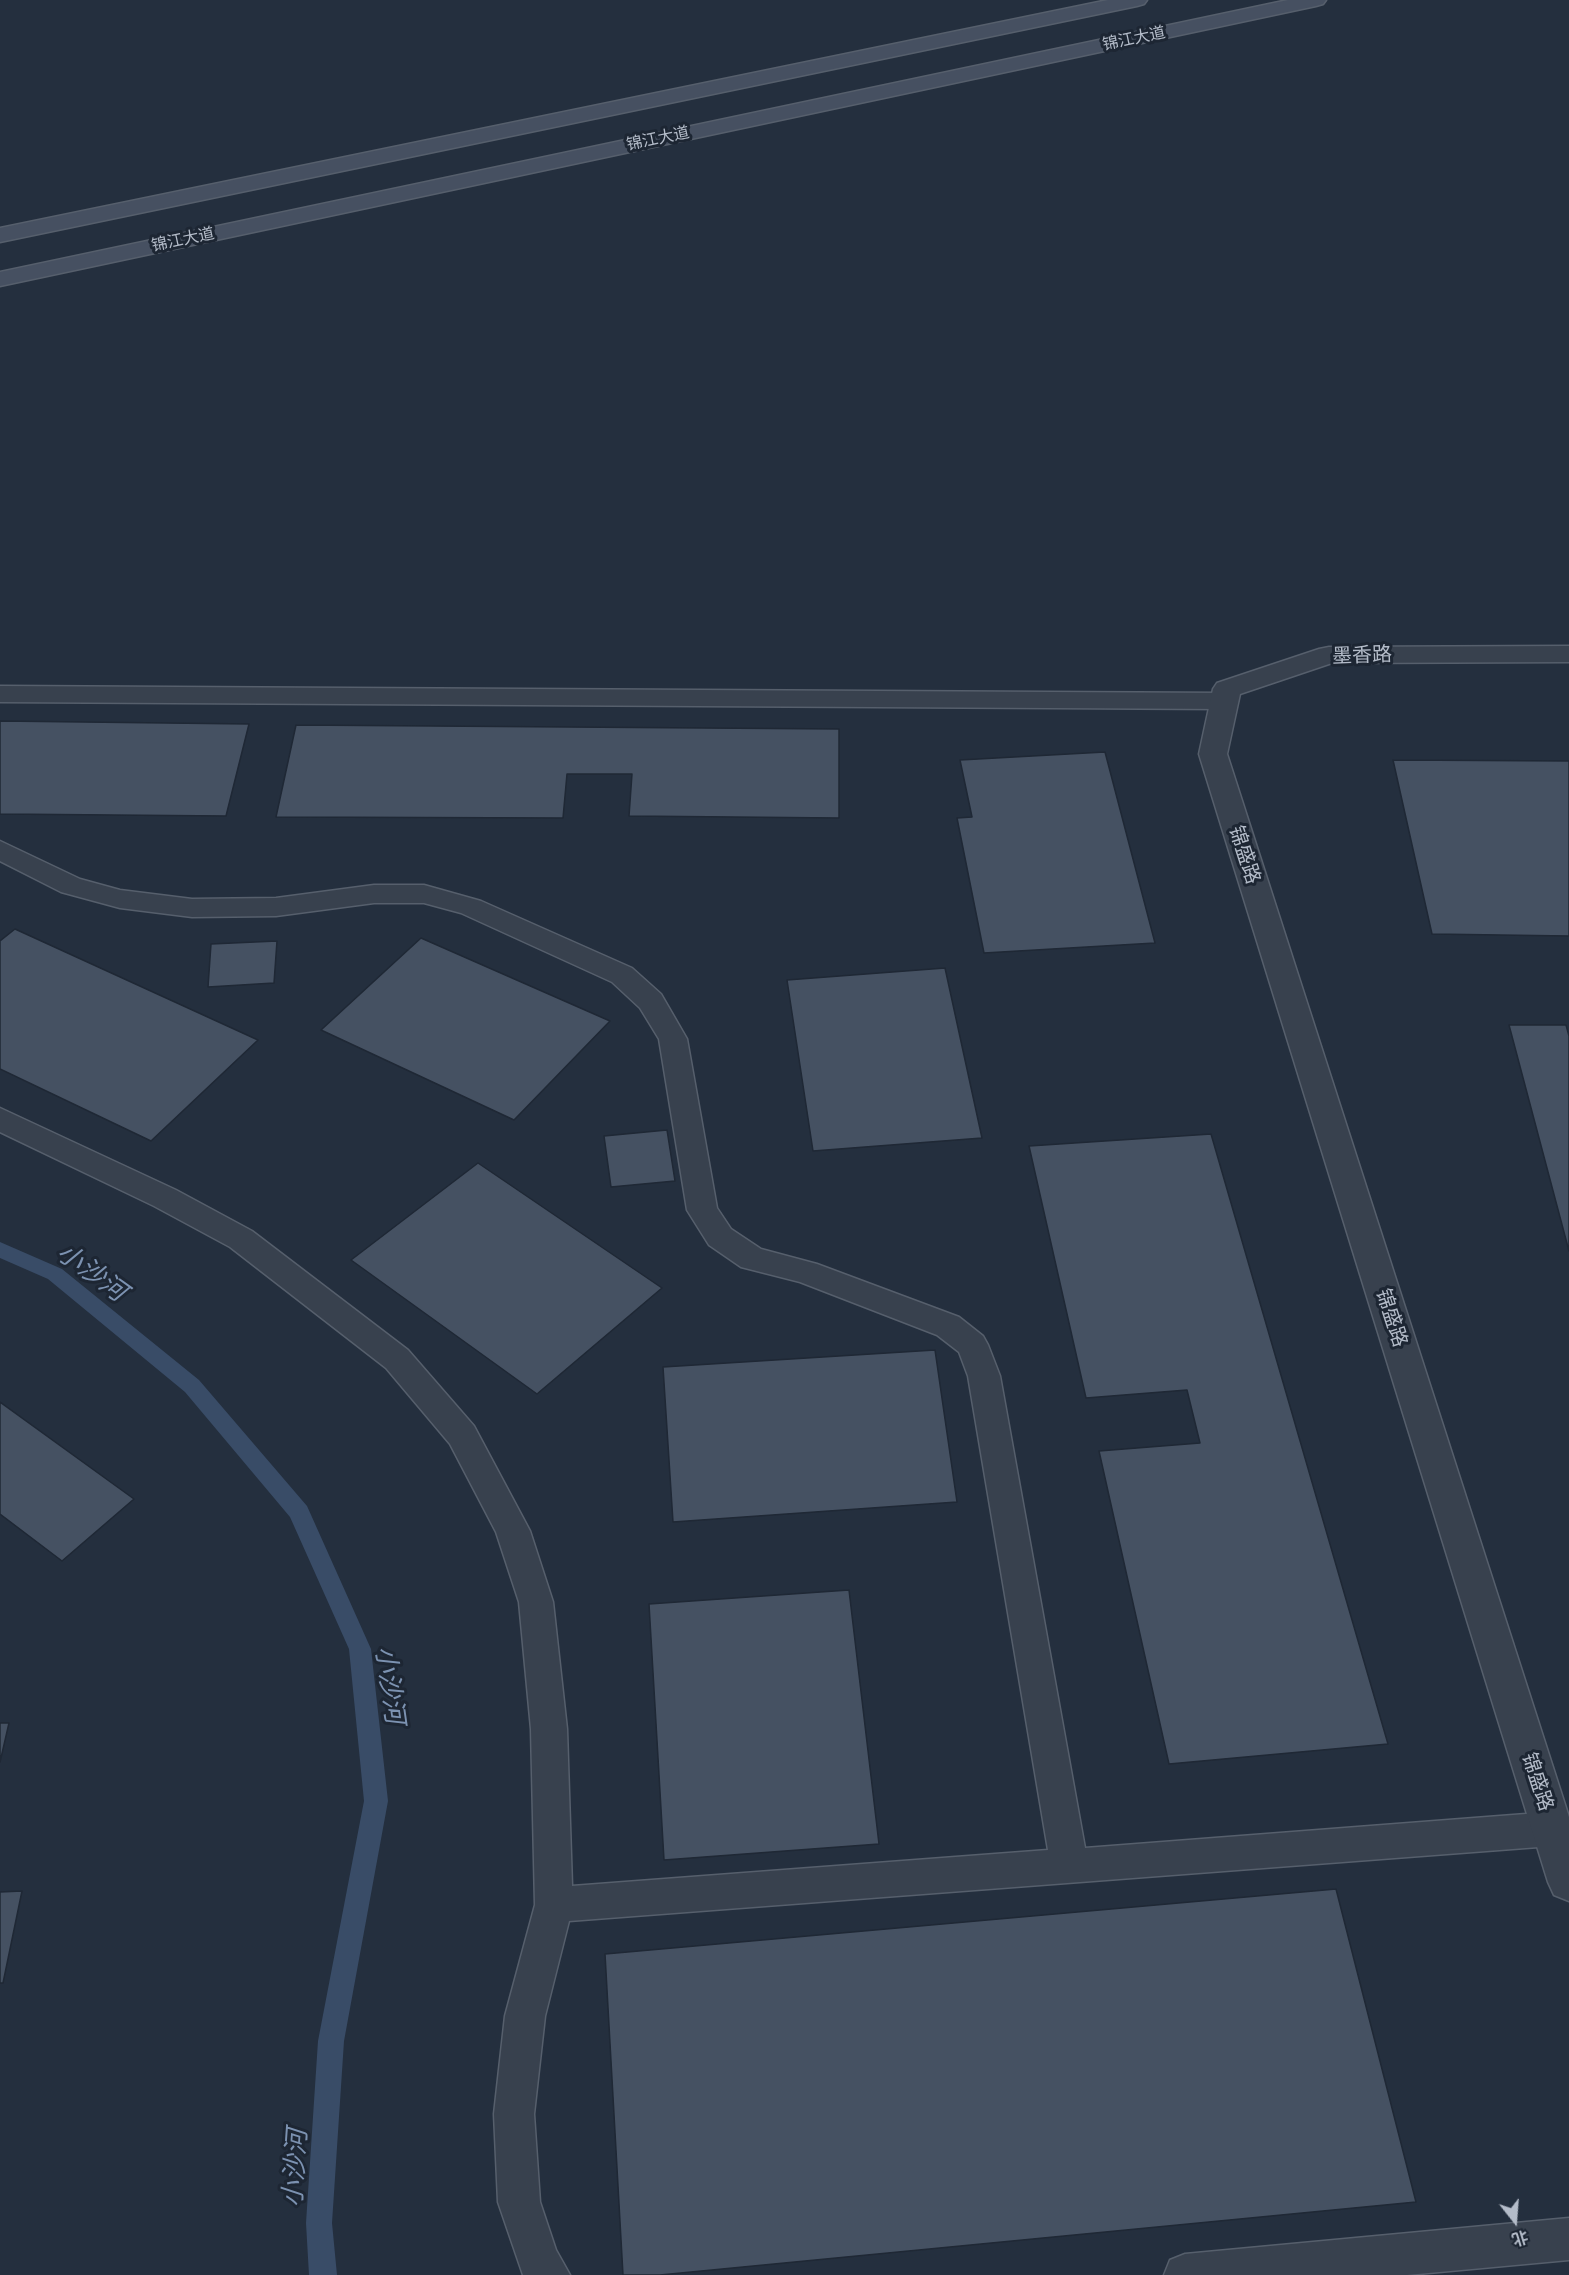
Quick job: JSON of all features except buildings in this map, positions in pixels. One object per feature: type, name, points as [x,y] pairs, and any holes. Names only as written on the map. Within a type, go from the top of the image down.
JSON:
[{"type":"main road","name":"锦江大道","points":[[0,235],[1137,0]]},
{"type":"main road","name":"锦江大道","points":[[0,279],[1316,0]]},
{"type":"street","name":"墨香路","points":[[1225,701],[1227,689],[1329,655],[1569,654]]},
{"type":"street","name":"锦盛路","points":[[1225,701],[1213,754],[1569,1882]]},
{"type":"lane","points":[[0,694],[1225,701]]},
{"type":"lane","points":[[0,850],[70,886],[120,899],[192,908],[276,907],[374,894],[424,894],[471,907],[622,975],[651,1001],[673,1039],[702,1210],[720,1237],[752,1259],[806,1272],[948,1326],[972,1345],[984,1376],[1069,1865]]},
{"type":"lane","points":[[0,1119],[165,1198],[241,1239],[397,1359],[462,1435],[513,1531],[536,1602],[549,1729],[554,1905],[525,2016],[514,2114],[519,2202],[539,2262],[549,2275]]},
{"type":"lane","points":[[554,1905],[1552,1829]]},
{"type":"lane","points":[[1185,2275],[1569,2239]]},
{"type":"waterway","name":"小沙河","points":[[0,1250],[55,1274],[192,1386],[299,1512],[360,1649],[376,1801],[331,2041],[319,2223],[323,2275]]}]
